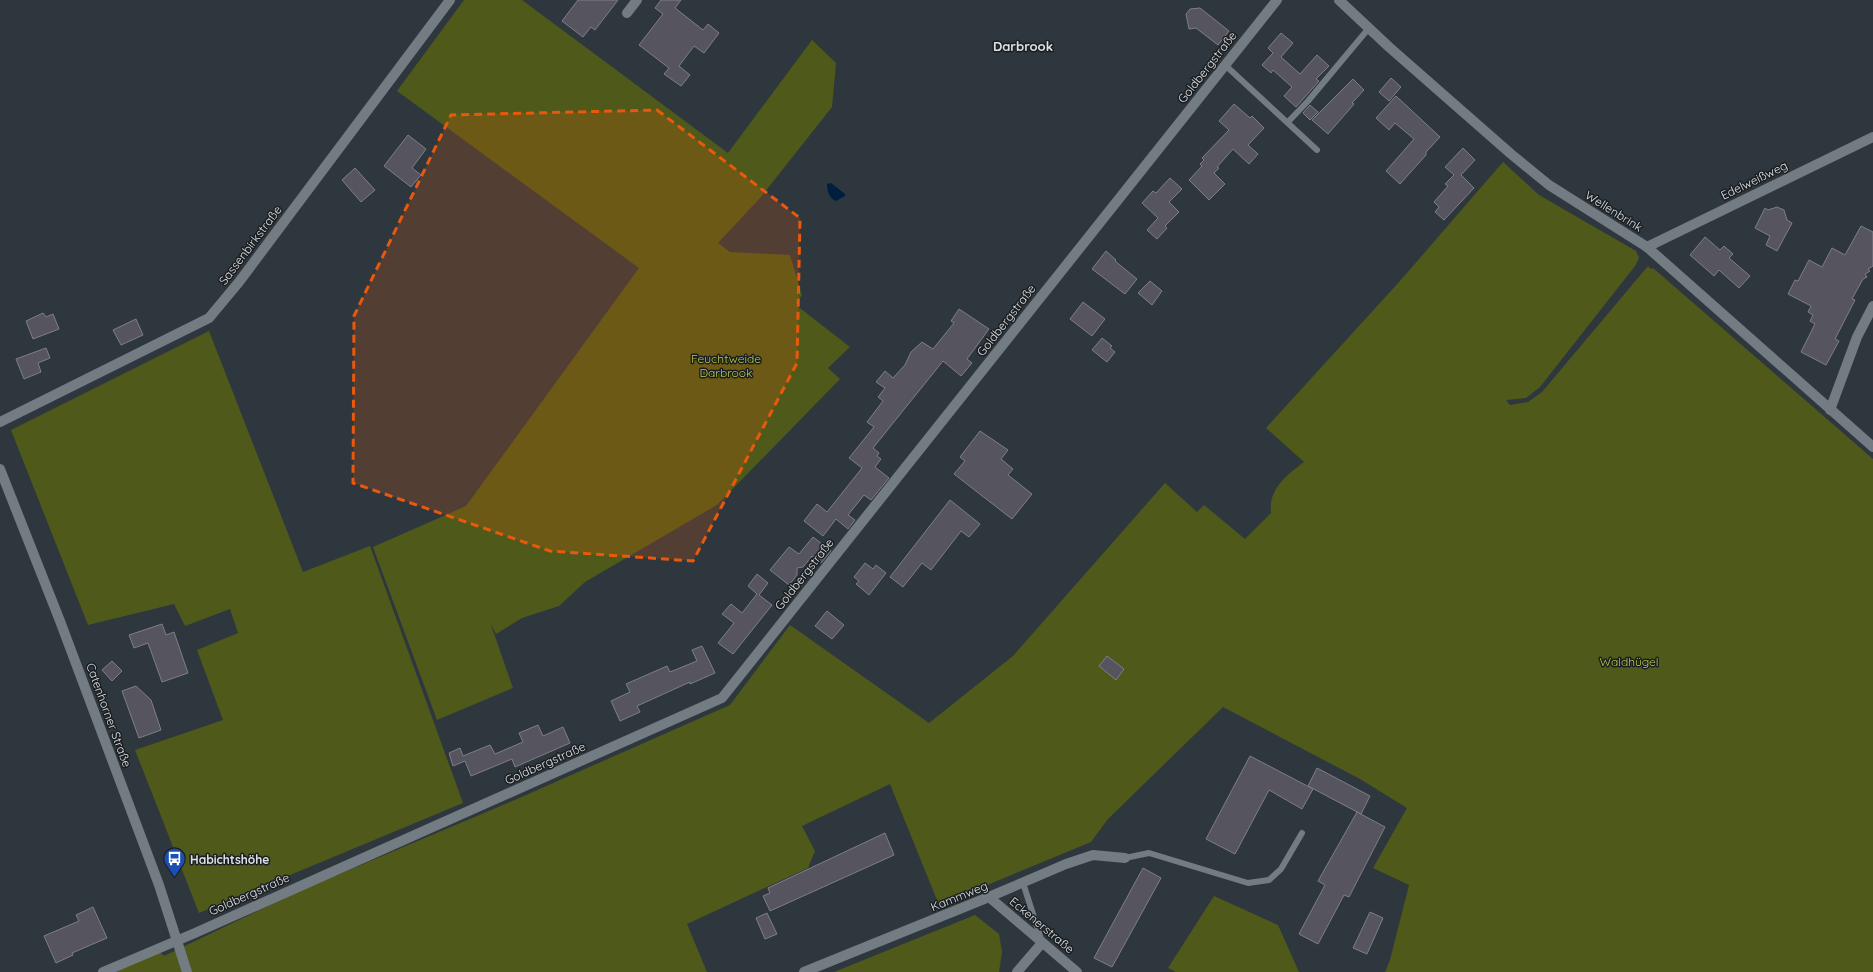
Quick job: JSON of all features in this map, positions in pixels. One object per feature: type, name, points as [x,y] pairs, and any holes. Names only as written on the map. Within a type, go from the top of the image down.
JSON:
[{"type":"street","name":"Sassenbirkstraße","points":[[0,422],[209,318],[239,282],[450,0]]},
{"type":"street","points":[[627,13],[636,0]]},
{"type":"street","name":"Goldbergstraße","points":[[178,940],[722,698],[1277,0]]},
{"type":"street","name":"Wellenbrink","points":[[1340,0],[1511,154],[1549,185],[1647,246],[1873,447]]},
{"type":"street","name":"Edelweißweg","points":[[1647,246],[1873,137]]},
{"type":"street","points":[[1830,410],[1857,337],[1873,306]]},
{"type":"street","name":"Catenhorner Straße","points":[[0,469],[60,621],[178,940],[188,972]]},
{"type":"street","name":"Kammweg","points":[[804,972],[1093,855],[1125,858]]},
{"type":"street","name":"Eckenerstraße","points":[[990,897],[1077,972]]},
{"type":"street","points":[[103,972],[178,940]]},
{"type":"street","points":[[1017,972],[1042,943]]},
{"type":"lane","points":[[1288,122],[1308,101],[1370,28]]},
{"type":"lane","points":[[1225,65],[1317,150]]},
{"type":"lane","points":[[1125,858],[1149,853],[1226,878],[1248,883],[1269,880],[1281,869],[1302,832]]},
{"type":"lane","points":[[1023,883],[1042,943]]},
{"type":"highlighted area","points":[[657,110],[800,218],[797,363],[693,561],[550,551],[353,483],[354,316],[451,115]]},
{"type":"green space","name":"Feuchtweide Darbrook","points":[[464,0],[522,0],[728,153],[812,40],[836,63],[832,107],[760,198],[718,243],[730,252],[790,255],[802,295],[796,305],[850,347],[828,368],[840,379],[717,505],[585,582],[559,606],[522,618],[496,634],[490,622],[513,688],[437,720],[373,547],[466,506],[639,268],[397,91]]},
{"type":"green space","name":"Waldhügel","points":[[1503,162],[1539,195],[1636,251],[1639,258],[1635,266],[1540,387],[1526,398],[1506,400],[1510,405],[1528,402],[1542,392],[1648,266],[1651,269],[1653,268],[1873,459],[1873,972],[1385,972],[1390,960],[1409,885],[1373,868],[1407,808],[1360,779],[1223,707],[1108,819],[1091,842],[939,905],[890,784],[802,826],[815,851],[808,868],[687,924],[707,972],[111,972],[160,952],[164,956],[297,892],[517,799],[730,705],[790,625],[929,723],[1013,656],[1165,483],[1197,512],[1204,505],[1245,539],[1271,513],[1272,497],[1280,483],[1304,462],[1266,428],[1400,281]]},
{"type":"green space","points":[[209,331],[303,572],[370,546],[463,803],[199,913],[135,750],[223,720],[197,650],[238,633],[230,609],[185,626],[174,604],[88,625],[11,430]]},
{"type":"green space","points":[[1214,896],[1278,925],[1299,972],[1176,972],[1168,968]]},
{"type":"green space","points":[[975,915],[999,934],[1002,952],[999,972],[834,972]]},
{"type":"water","points":[[831,183],[845,194],[845,196],[836,201],[832,198],[827,187],[827,184]]},
{"type":"building","points":[[578,0],[618,0],[595,30],[591,27],[583,37],[562,21]]},
{"type":"building","points":[[661,0],[681,0],[675,8],[703,30],[708,24],[719,33],[704,53],[694,46],[679,66],[690,75],[681,86],[664,74],[669,68],[639,45],[663,14],[655,8]]},
{"type":"building","points":[[1200,8],[1229,31],[1218,45],[1196,28],[1189,29],[1186,14],[1190,9]]},
{"type":"building","points":[[1281,33],[1293,43],[1281,57],[1300,74],[1317,55],[1329,66],[1316,79],[1319,81],[1296,107],[1284,96],[1292,87],[1273,70],[1271,73],[1262,65],[1273,53],[1268,48]]},
{"type":"building","points":[[1391,78],[1401,87],[1389,101],[1379,92]]},
{"type":"building","points":[[1353,79],[1364,90],[1328,134],[1312,120]]},
{"type":"building","points":[[1396,96],[1440,137],[1400,184],[1386,171],[1414,139],[1395,123],[1389,130],[1376,118]]},
{"type":"building","points":[[1234,104],[1250,118],[1252,116],[1264,128],[1248,145],[1258,154],[1249,164],[1233,149],[1217,167],[1219,168],[1214,173],[1225,184],[1209,200],[1189,180],[1202,166],[1200,164],[1204,160],[1202,158],[1229,130],[1219,121]]},
{"type":"building","points":[[1310,105],[1318,112],[1310,120],[1303,113]]},
{"type":"building","points":[[408,135],[426,149],[412,168],[421,175],[411,187],[384,166]]},
{"type":"building","points":[[1463,148],[1475,160],[1461,175],[1474,188],[1444,220],[1435,212],[1439,207],[1434,202],[1448,186],[1445,184],[1454,175],[1445,167]]},
{"type":"building","points":[[355,168],[375,190],[361,202],[342,180]]},
{"type":"building","points":[[1170,178],[1182,189],[1169,202],[1179,212],[1165,226],[1167,228],[1157,239],[1147,230],[1158,218],[1142,203],[1153,191],[1156,193]]},
{"type":"building","points":[[1777,207],[1784,210],[1787,220],[1792,223],[1777,251],[1766,245],[1770,236],[1755,228],[1765,208],[1768,210]]},
{"type":"building","points":[[1861,226],[1873,232],[1873,266],[1868,269],[1870,271],[1865,274],[1867,277],[1863,279],[1852,299],[1855,300],[1835,339],[1839,341],[1826,365],[1801,352],[1815,324],[1810,321],[1813,315],[1808,312],[1811,306],[1788,294],[1795,280],[1798,281],[1809,260],[1822,267],[1832,248],[1845,255]]},
{"type":"building","points":[[1705,237],[1720,250],[1724,246],[1733,254],[1729,258],[1750,276],[1739,288],[1719,270],[1714,276],[1690,255]]},
{"type":"building","points":[[1106,251],[1116,260],[1115,261],[1137,279],[1125,294],[1092,269]]},
{"type":"building","points":[[1150,281],[1162,291],[1152,305],[1138,293]]},
{"type":"building","points":[[1083,302],[1105,319],[1092,336],[1070,319]]},
{"type":"building","points":[[959,309],[989,329],[967,359],[972,363],[961,376],[943,361],[873,448],[879,453],[877,456],[881,459],[875,467],[889,478],[871,500],[864,495],[848,515],[855,520],[848,529],[836,519],[823,536],[804,521],[817,504],[827,512],[862,468],[849,458],[874,427],[867,422],[883,401],[878,397],[885,388],[876,382],[885,371],[893,378],[905,365],[911,352],[922,342],[933,349],[954,323],[951,321]]},
{"type":"building","points":[[43,313],[46,317],[53,314],[59,329],[33,339],[26,321]]},
{"type":"building","points":[[136,319],[143,335],[121,345],[113,330]]},
{"type":"building","points":[[1102,338],[1112,346],[1110,348],[1115,352],[1107,362],[1092,350]]},
{"type":"building","points":[[46,348],[50,358],[38,363],[41,372],[24,379],[16,359]]},
{"type":"building","points":[[980,431],[1008,450],[1001,459],[1013,469],[1008,475],[1032,494],[1012,519],[954,474],[965,461],[960,457]]},
{"type":"building","points":[[950,500],[980,524],[969,537],[961,531],[931,570],[922,563],[903,587],[890,577]]},
{"type":"building","points":[[813,537],[831,551],[821,563],[812,556],[803,567],[797,568],[797,575],[789,585],[770,570],[789,547],[799,554]]},
{"type":"building","points":[[865,563],[873,569],[876,565],[886,573],[869,595],[856,584],[859,581],[854,577]]},
{"type":"building","points":[[757,574],[768,583],[759,595],[772,605],[733,654],[718,643],[734,623],[722,614],[731,604],[742,613],[757,594],[748,586]]},
{"type":"building","points":[[827,611],[844,625],[832,639],[815,626]]},
{"type":"building","points":[[162,624],[166,635],[174,632],[188,673],[162,682],[148,643],[134,648],[129,635]]},
{"type":"building","points":[[702,646],[715,673],[690,684],[690,682],[637,706],[640,712],[620,721],[611,701],[630,692],[626,684],[667,666],[670,672],[697,661],[692,650]]},
{"type":"building","points":[[1107,656],[1124,669],[1116,680],[1099,666]]},
{"type":"building","points":[[112,661],[122,671],[112,681],[102,670]]},
{"type":"building","points":[[136,686],[151,700],[161,730],[139,738],[122,691]]},
{"type":"building","points":[[538,725],[543,736],[563,727],[570,743],[515,767],[512,759],[471,776],[465,761],[453,766],[449,753],[460,748],[463,756],[490,745],[495,754],[523,742],[519,733]]},
{"type":"building","points":[[1250,756],[1313,789],[1302,809],[1269,790],[1235,854],[1206,839]]},
{"type":"building","points":[[1317,768],[1370,796],[1361,814],[1308,786]]},
{"type":"building","points":[[1357,812],[1385,827],[1349,897],[1344,895],[1318,944],[1299,934],[1325,885],[1318,881]]},
{"type":"building","points":[[885,833],[894,855],[770,911],[763,896],[770,893],[768,888]]},
{"type":"building","points":[[1143,868],[1161,878],[1112,967],[1094,958]]},
{"type":"building","points":[[93,907],[107,938],[72,953],[73,955],[56,963],[44,936],[79,921],[76,915]]},
{"type":"building","points":[[1370,912],[1383,918],[1367,954],[1353,948]]},
{"type":"building","points":[[767,913],[777,934],[765,939],[756,918]]},
{"type":"place","name":"Habichtshöhe","points":[[174,878]]},
{"type":"district","name":"Darbrook","points":[[1023,46]]}]
